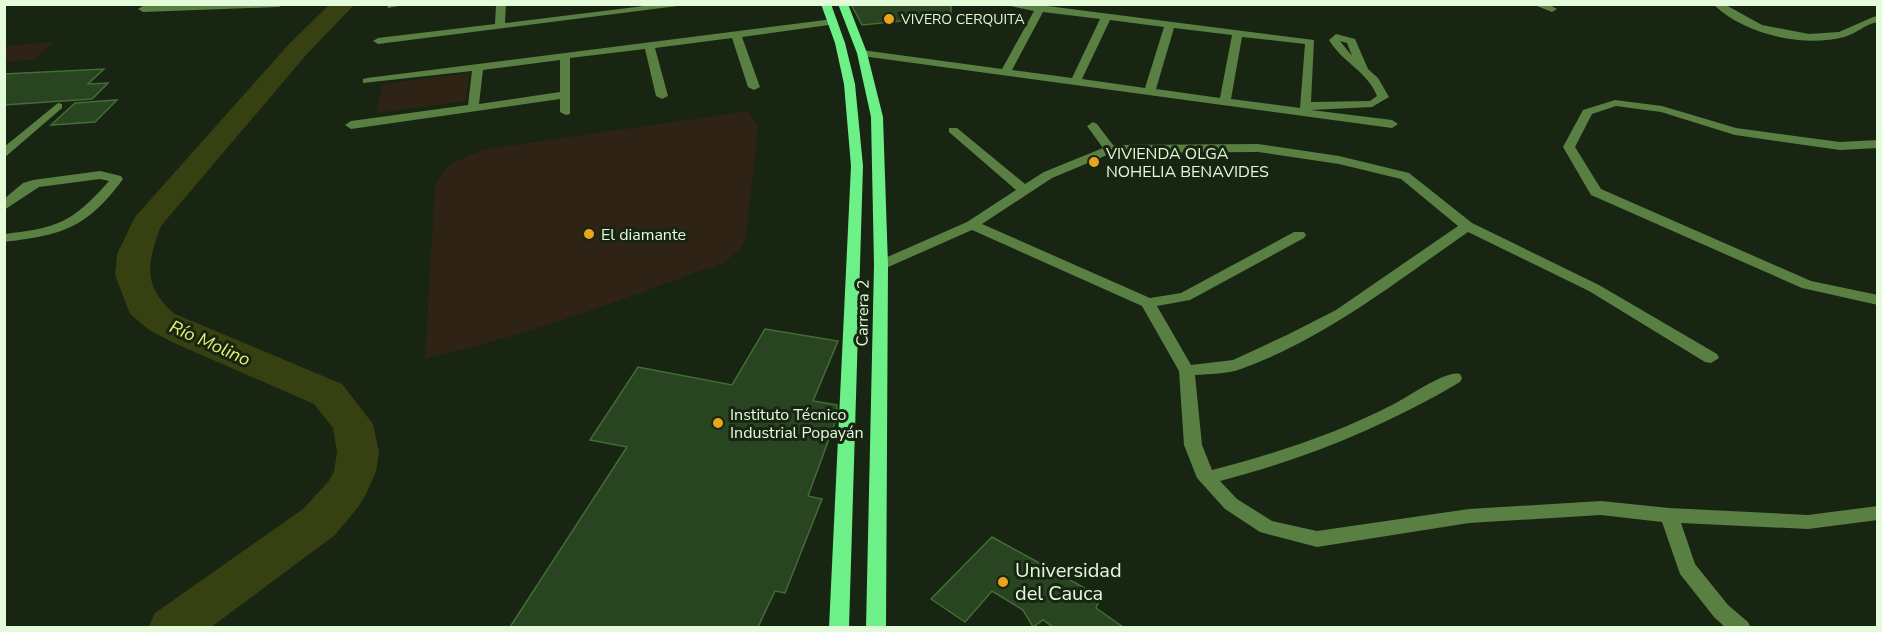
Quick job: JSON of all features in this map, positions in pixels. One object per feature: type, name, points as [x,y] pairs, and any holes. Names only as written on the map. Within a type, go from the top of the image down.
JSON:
[{"type":"main road","name":"Carrera 2","points":[[826,4],[833,21],[855,111],[857,187],[839,627]]},
{"type":"main road","name":"Carrera 2","points":[[843,4],[862,53],[877,117],[881,265],[876,627]]},
{"type":"street","points":[[143,9],[162,6],[279,4]]},
{"type":"street","points":[[391,6],[404,4]]},
{"type":"street","points":[[500,27],[501,4]]},
{"type":"street","points":[[591,4],[592,16]]},
{"type":"street","points":[[378,41],[689,4]]},
{"type":"street","points":[[1005,4],[1310,42],[1306,109]]},
{"type":"street","points":[[1536,4],[1552,9]]},
{"type":"street","points":[[1717,4],[1730,16],[1772,30],[1807,37],[1840,34],[1878,18]]},
{"type":"street","points":[[1006,71],[1040,9]]},
{"type":"street","points":[[1076,81],[1106,17]]},
{"type":"street","points":[[367,81],[833,21]]},
{"type":"street","points":[[1150,91],[1170,25]]},
{"type":"street","points":[[1224,102],[1238,33]]},
{"type":"street","points":[[736,34],[754,87]]},
{"type":"street","points":[[649,45],[662,96]]},
{"type":"street","points":[[862,53],[1224,102],[1306,109],[1392,124]]},
{"type":"street","points":[[565,56],[566,112]]},
{"type":"street","points":[[473,108],[478,67]]},
{"type":"street","points":[[1306,109],[1364,104],[1381,100],[1380,85],[1364,71]]},
{"type":"street","points":[[351,125],[565,96]]},
{"type":"street","points":[[1878,144],[1840,146],[1735,131],[1662,109],[1615,103],[1587,112],[1569,147],[1596,192],[1807,285],[1878,300]]},
{"type":"street","points":[[4,154],[58,106]]},
{"type":"street","points":[[1093,126],[1110,149]]},
{"type":"street","points":[[953,130],[1025,190]]},
{"type":"street","points":[[881,265],[972,225],[1048,175],[1110,149],[1258,148],[1339,160],[1405,176],[1467,226],[1594,288],[1711,358]]},
{"type":"street","points":[[4,206],[28,186],[37,183],[100,175],[117,178],[86,215],[63,229],[4,238]]},
{"type":"street","points":[[972,225],[1148,303],[1185,297],[1299,235]]},
{"type":"street","points":[[1187,371],[1236,365],[1292,339],[1341,313],[1467,226]]},
{"type":"street","points":[[1148,303],[1187,371],[1193,445],[1206,478],[1231,504],[1267,527],[1317,539],[1469,516],[1601,508],[1809,522],[1878,513]]},
{"type":"street","points":[[1206,478],[1271,462],[1408,406],[1454,378]]},
{"type":"street","points":[[1669,514],[1687,568],[1721,611],[1742,627]]},
{"type":"shaded area","points":[[54,42],[34,60],[5,62],[5,46]]},
{"type":"shaded area","points":[[469,73],[466,101],[376,113],[383,84]]},
{"type":"shaded area","name":"El diamante","points":[[748,111],[758,128],[746,236],[742,247],[725,262],[539,327],[425,358],[435,186],[449,166],[487,149]]},
{"type":"building","name":"VIVERO CERQUITA","points":[[851,4],[951,4],[951,16],[862,25]]},
{"type":"building","points":[[104,69],[88,84],[108,83],[92,99],[4,105],[4,74]]},
{"type":"building","points":[[117,100],[95,122],[51,125],[75,103]]},
{"type":"building","points":[[765,329],[838,341],[813,401],[837,405],[837,417],[808,496],[822,499],[785,593],[775,591],[758,627],[510,627],[627,447],[590,440],[638,367],[732,385]]},
{"type":"building","name":"Universidad del Cauca","points":[[992,537],[1101,597],[1096,608],[1123,627],[1053,627],[1043,620],[1033,627],[1023,610],[992,591],[965,622],[931,599]]},
{"type":"waterway","name":"Río Molino","points":[[172,628],[319,522],[344,494],[355,472],[358,452],[353,424],[328,394],[187,334],[162,322],[143,306],[132,275],[134,254],[146,224],[298,49],[344,4]]},
{"type":"place","name":"VIVERO CERQUITA","points":[[889,19]]},
{"type":"place","name":"VIVIENDA OLGA NOHELIA BENAVIDES","points":[[1094,162]]},
{"type":"place","name":"El diamante","points":[[589,234]]},
{"type":"place","name":"Instituto Técnico Industrial Popayán","points":[[718,423]]},
{"type":"place","name":"Universidad del Cauca","points":[[1003,582]]}]
